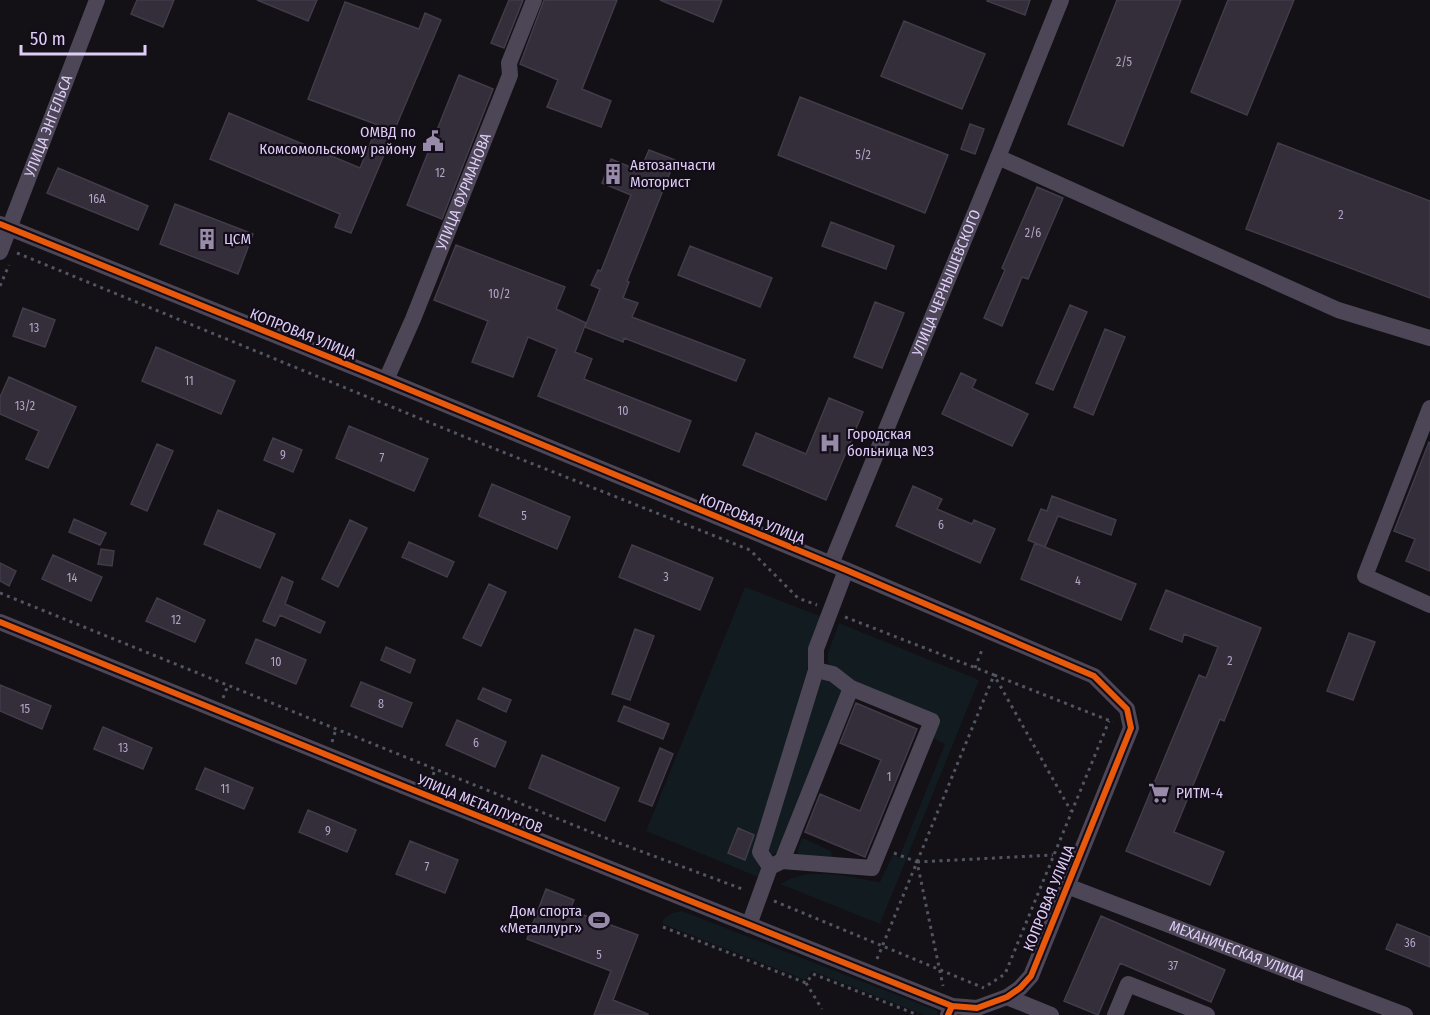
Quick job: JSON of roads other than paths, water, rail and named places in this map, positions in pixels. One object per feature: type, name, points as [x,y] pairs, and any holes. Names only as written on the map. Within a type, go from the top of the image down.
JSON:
[{"type":"street","name":"УЛИЦА ЭНГЕЛЬСА","points":[[9,255],[5,226],[97,0]]},
{"type":"street","name":"УЛИЦА ФУРМАНОВА","points":[[386,380],[413,319],[510,75],[509,63],[534,0]]},
{"type":"street","name":"УЛИЦА ЧЕРНЫШЕВСКОГО","points":[[776,864],[760,852],[816,670],[816,649],[831,611],[838,567],[1061,0]]},
{"type":"street","points":[[998,157],[1338,310],[1430,338]]},
{"type":"street","name":"КОПРОВАЯ УЛИЦА","points":[[5,226],[386,380],[838,567],[1094,676],[1127,710],[1131,728],[1031,976],[1007,997],[977,1008],[948,1008]]},
{"type":"street","points":[[1430,408],[1365,576],[1430,605]]},
{"type":"street","name":"УЛИЦА МЕТАЛЛУРГОВ","points":[[0,622],[376,776],[871,974],[948,1008]]},
{"type":"street","points":[[776,864],[872,868],[932,721],[851,688],[833,674],[816,670]]},
{"type":"street","points":[[749,925],[851,688]]},
{"type":"street","name":"МЕХАНИЧЕСКАЯ УЛИЦА","points":[[1068,886],[1405,1015]]},
{"type":"street","points":[[1115,1015],[1128,984],[1207,1015]]},
{"type":"street","points":[[1007,997],[1051,1015]]},
{"type":"place","name":"ОМВД по Комсомольскому району","points":[[433,141]]},
{"type":"place","name":"Автозапчасти Моторист","points":[[613,174]]},
{"type":"place","name":"ЦСМ","points":[[207,239]]},
{"type":"place","name":"Городская больница №3","points":[[830,443]]},
{"type":"place","name":"РИТМ-4","points":[[1159,793]]},
{"type":"place","name":"Дом спорта «Металлург»","points":[[599,920]]}]
